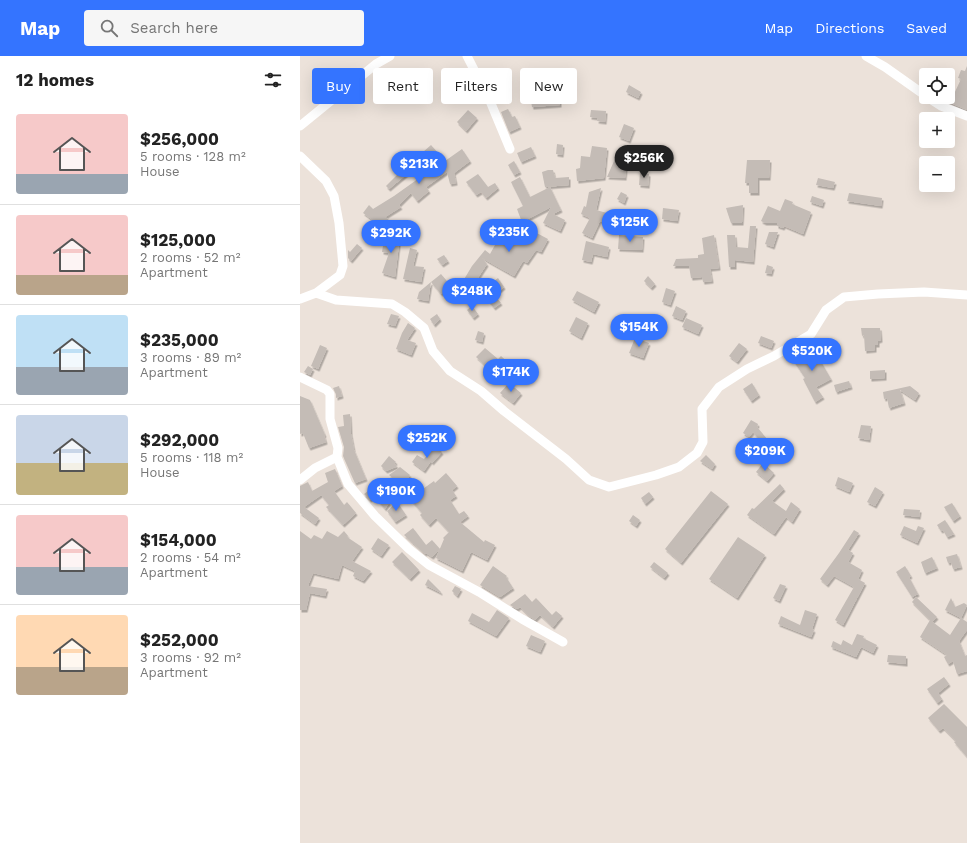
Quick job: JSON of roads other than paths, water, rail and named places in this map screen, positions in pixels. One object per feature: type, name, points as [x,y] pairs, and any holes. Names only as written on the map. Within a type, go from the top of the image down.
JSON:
[{"type":"street","points":[[300,126],[376,64],[390,56]]},
{"type":"street","points":[[467,56],[490,101],[510,149]]},
{"type":"street","points":[[866,56],[885,67],[919,92]]},
{"type":"street","points":[[938,104],[967,116]]},
{"type":"street","points":[[300,156],[326,181],[334,196],[344,266],[340,275],[316,293],[300,299]]},
{"type":"street","points":[[316,293],[336,300],[392,304],[406,312],[424,328],[433,351],[450,371],[481,391],[504,411],[566,459],[589,480],[610,487],[656,475],[679,467],[696,453],[703,442],[702,409],[719,387],[747,369],[774,356],[811,334],[826,310],[844,297],[924,292],[967,294]]},
{"type":"street","points":[[300,377],[327,390],[330,394],[330,419],[338,448],[337,457],[348,484],[408,549],[429,565],[479,592],[522,619],[563,642]]},
{"type":"street","points":[[300,480],[315,468],[337,457]]}]
